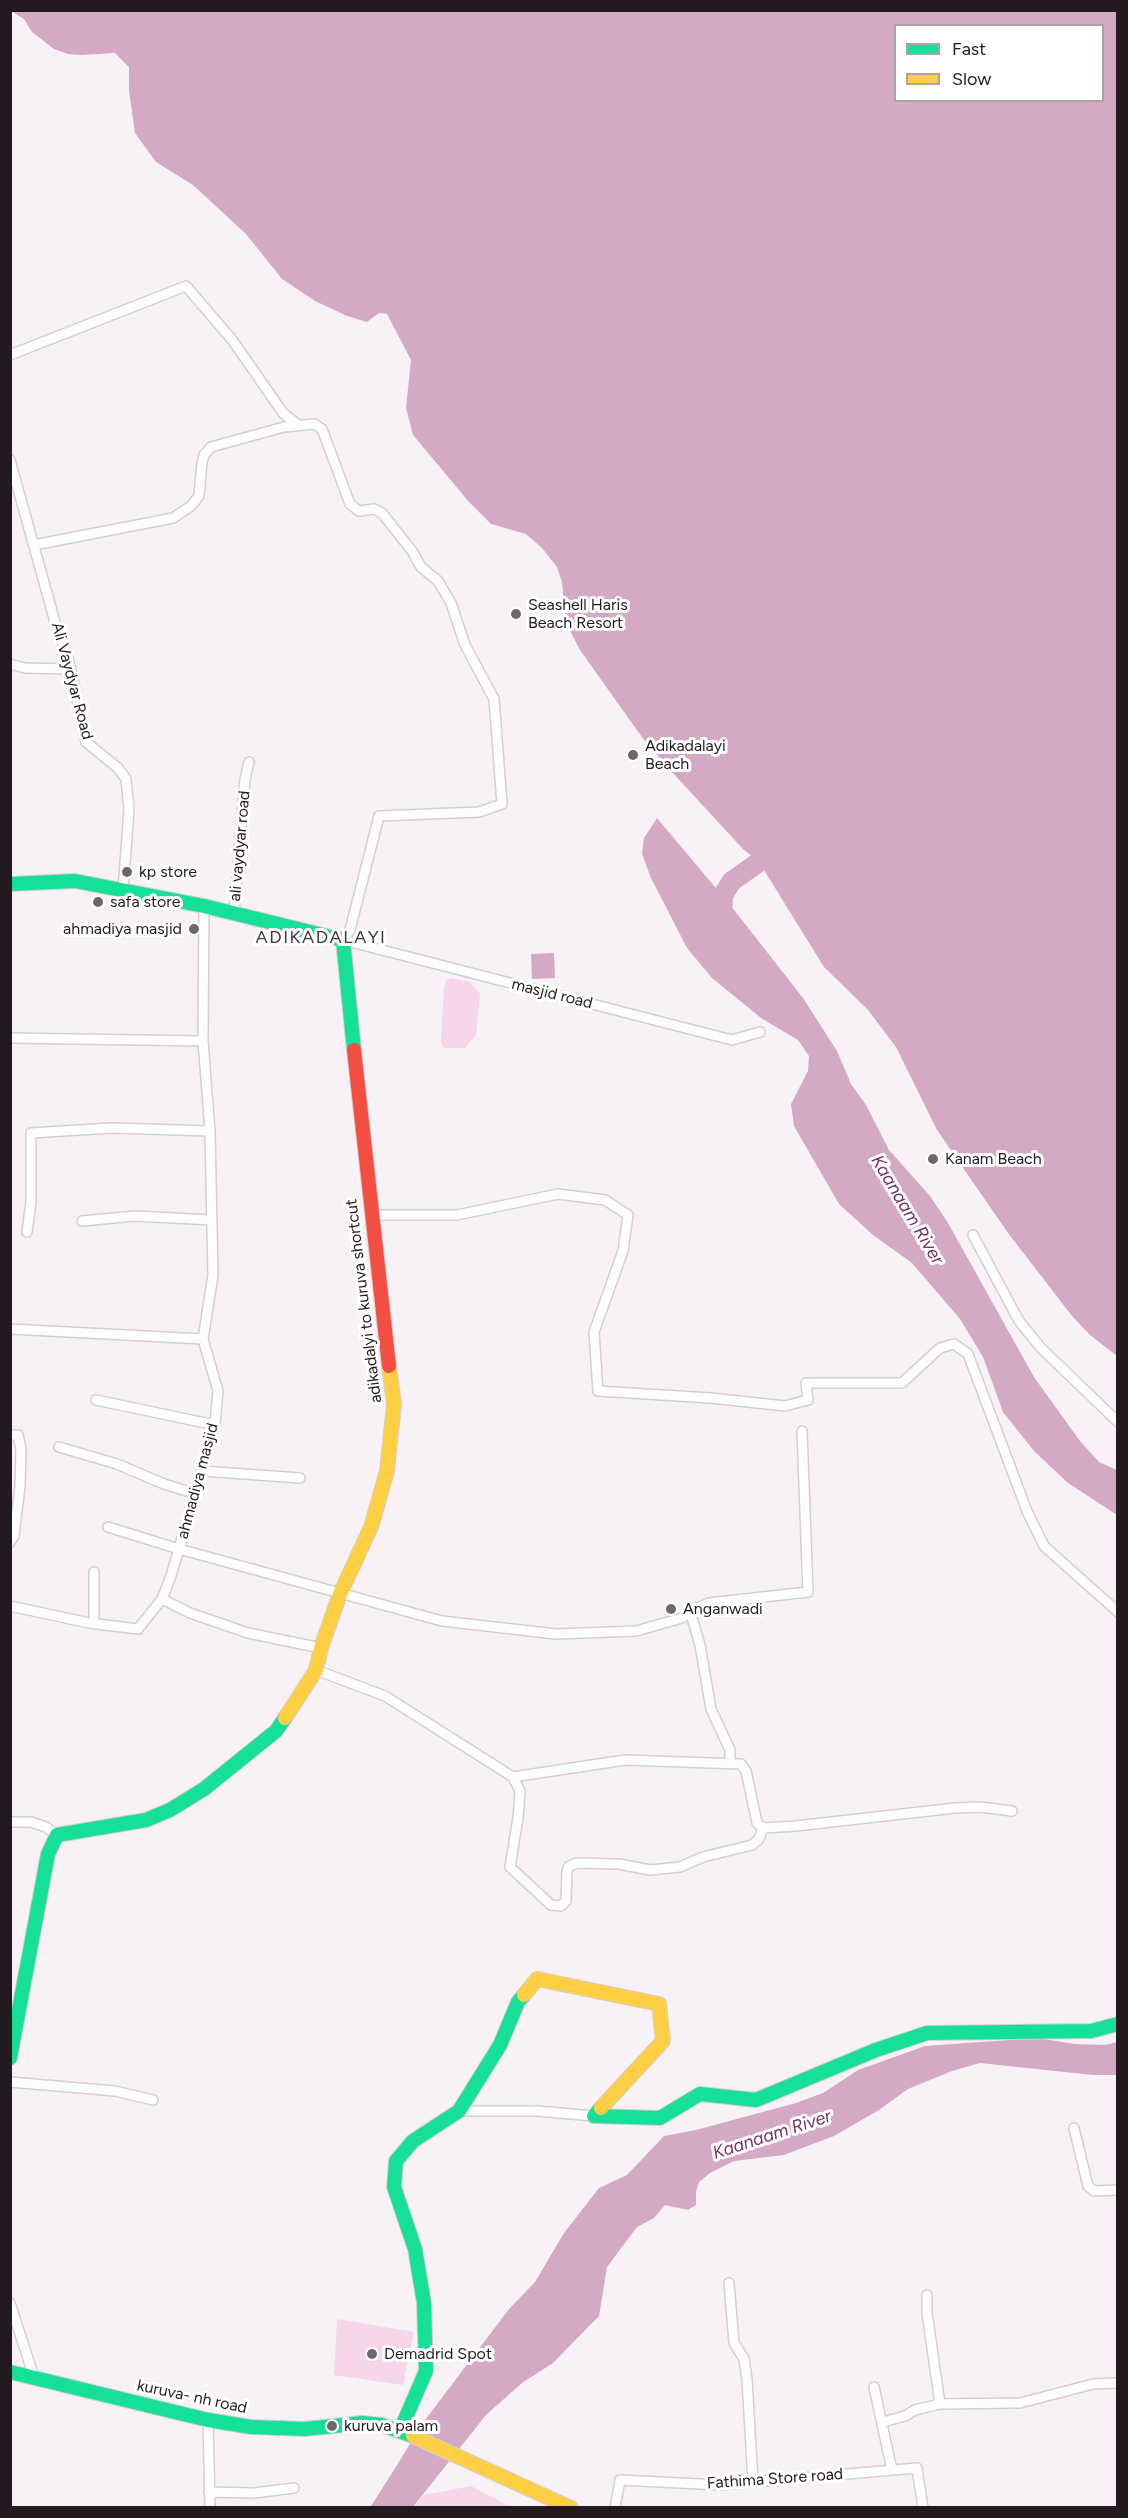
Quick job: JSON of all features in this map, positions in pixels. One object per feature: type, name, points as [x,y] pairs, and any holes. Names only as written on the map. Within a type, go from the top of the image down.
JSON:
[{"type":"street","points":[[10,355],[186,286],[233,341],[283,413],[298,425]]},
{"type":"street","points":[[10,884],[75,881],[204,906],[343,940],[350,930],[379,816],[479,812],[502,804],[494,699],[465,645],[451,603],[438,581],[421,567],[412,551],[382,513],[374,509],[359,511],[350,504],[322,429],[314,424],[262,432],[211,447],[204,455],[202,463],[199,496],[191,506],[173,518],[34,545]]},
{"type":"street","name":"Ali Vaydyar Road","points":[[10,460],[71,669],[86,742],[118,768],[126,779],[129,808],[123,891]]},
{"type":"street","points":[[10,664],[25,668],[71,669]]},
{"type":"street","name":"ali vaydyar road","points":[[234,913],[245,778],[249,762]]},
{"type":"street","name":"ahmadiya masjid","points":[[10,1606],[94,1624],[138,1629],[162,1599],[196,1494],[215,1425],[218,1391],[203,1339],[213,1275],[210,1131],[204,1041],[204,906]]},
{"type":"street","name":"masjid road","points":[[343,940],[732,1040],[760,1032]]},
{"type":"street","name":"adikadalyi to kuruva shortcut","points":[[57,1834],[146,1820],[170,1810],[204,1789],[276,1731],[316,1670],[321,1648],[340,1594],[371,1527],[387,1471],[394,1404],[371,1215],[343,940]]},
{"type":"street","points":[[10,1038],[204,1041]]},
{"type":"street","points":[[27,1232],[32,1202],[31,1132],[111,1128],[210,1131]]},
{"type":"street","points":[[371,1215],[457,1215],[558,1194],[605,1200],[628,1215],[623,1251],[594,1332],[598,1391],[711,1398],[785,1406],[808,1400],[806,1383],[902,1383],[939,1348],[954,1344],[968,1354],[1027,1511],[1044,1546],[1118,1612]]},
{"type":"street","points":[[82,1221],[135,1216],[212,1220]]},
{"type":"street","points":[[973,1235],[1019,1321],[1041,1348],[1118,1422]]},
{"type":"street","points":[[10,1329],[203,1339]]},
{"type":"street","points":[[96,1401],[215,1425]]},
{"type":"street","points":[[108,1527],[442,1622],[556,1634],[636,1630],[682,1618],[690,1611],[709,1603],[808,1592],[802,1431]]},
{"type":"street","points":[[10,1435],[18,1436],[21,1450],[20,1486],[14,1536],[10,1542]]},
{"type":"street","points":[[59,1447],[117,1464],[164,1484],[196,1494]]},
{"type":"street","points":[[202,1471],[300,1478]]},
{"type":"street","points":[[94,1572],[94,1624]]},
{"type":"street","points":[[162,1599],[190,1613],[248,1633],[321,1648]]},
{"type":"street","points":[[690,1611],[700,1646],[711,1709],[730,1750],[730,1763]]},
{"type":"street","points":[[316,1670],[386,1696],[513,1777],[520,1791],[510,1867],[551,1905],[561,1906],[566,1901],[567,1871],[569,1866],[577,1863],[619,1864],[650,1870],[680,1867],[703,1857],[752,1845],[759,1839],[763,1828]]},
{"type":"street","points":[[513,1777],[626,1760],[741,1764],[746,1771],[753,1813],[763,1828],[955,1808],[980,1807],[1011,1811]]},
{"type":"street","points":[[10,1822],[31,1822],[57,1834],[48,1854],[10,2058]]},
{"type":"street","points":[[402,2432],[426,2371],[424,2303],[415,2249],[394,2187],[396,2161],[413,2141],[459,2110],[500,2045],[518,2002],[537,1979],[658,2004],[663,2041],[594,2116]]},
{"type":"street","points":[[459,2110],[537,2111],[660,2118],[700,2094],[756,2100],[876,2050],[927,2032],[1091,2031],[1118,2024]]},
{"type":"street","points":[[10,2082],[115,2091],[153,2100]]},
{"type":"street","points":[[1074,2128],[1088,2186],[1095,2191],[1118,2190]]},
{"type":"street","points":[[729,2283],[734,2343],[744,2359],[746,2369],[753,2482]]},
{"type":"street","points":[[927,2295],[927,2313],[940,2404]]},
{"type":"street","points":[[10,2303],[34,2377]]},
{"type":"street","name":"kuruva- nh road","points":[[10,2373],[208,2420],[251,2427],[305,2429],[362,2423],[382,2425],[571,2508]]},
{"type":"street","points":[[883,2422],[905,2416],[915,2410],[940,2404],[1020,2403],[1093,2384],[1118,2383]]},
{"type":"street","points":[[874,2387],[892,2470]]},
{"type":"street","points":[[208,2420],[210,2508]]},
{"type":"street","name":"Fathima Store road","points":[[615,2508],[620,2480],[720,2485],[918,2468],[923,2508]]},
{"type":"street","points":[[209,2492],[254,2493],[294,2488]]},
{"type":"shaded area","points":[[451,978],[470,982],[480,994],[476,1035],[465,1048],[446,1048],[441,1042],[444,987],[447,980]]},
{"type":"shaded area","name":"Demadrid Spot","points":[[337,2319],[414,2332],[403,2385],[334,2375]]},
{"type":"shaded area","points":[[471,2486],[511,2507],[413,2508],[424,2495]]},
{"type":"water","points":[[11,11],[1117,11],[1117,1356],[1090,1335],[1072,1316],[1008,1233],[937,1130],[896,1047],[868,1010],[824,967],[759,862],[743,849],[644,740],[580,650],[566,623],[562,582],[557,567],[542,548],[526,534],[491,524],[469,502],[413,435],[406,408],[411,360],[387,314],[379,313],[367,322],[347,316],[315,301],[282,279],[246,234],[193,185],[156,162],[135,133],[129,91],[129,67],[115,53],[68,54],[54,49],[32,32],[24,19]]},
{"type":"water","points":[[657,818],[731,906],[803,998],[837,1051],[851,1084],[866,1105],[889,1150],[930,1196],[948,1223],[1034,1377],[1080,1441],[1099,1462],[1117,1470],[1117,1515],[1068,1483],[1034,1451],[1003,1412],[983,1357],[960,1319],[912,1263],[873,1235],[839,1204],[794,1126],[791,1104],[808,1071],[809,1056],[798,1040],[761,1018],[712,978],[687,948],[651,878],[642,854],[644,838]]},
{"type":"water","points":[[554,953],[555,978],[532,979],[531,954]]},
{"type":"water","points":[[1037,2038],[1075,2044],[1105,2045],[1117,2042],[1117,2075],[1093,2075],[980,2063],[952,2071],[908,2089],[879,2110],[834,2136],[784,2155],[734,2161],[710,2173],[699,2182],[696,2205],[688,2210],[665,2205],[654,2218],[637,2227],[607,2267],[599,2316],[553,2363],[522,2383],[486,2415],[413,2507],[368,2508],[422,2424],[509,2309],[535,2282],[564,2233],[599,2188],[627,2175],[664,2136],[696,2130],[796,2103],[823,2093],[858,2070],[925,2046]]},
{"type":"waterway","name":"Kaanaam River","points":[[722,922],[723,895],[732,881],[759,862]]},
{"type":"traffic: fast","points":[[10,884],[75,881],[204,906],[343,940],[354,1050]]},
{"type":"traffic: fast","points":[[10,2058],[48,1854],[57,1835],[146,1820],[170,1810],[204,1789],[276,1731],[285,1718]]},
{"type":"traffic: fast","points":[[400,2431],[426,2371],[424,2303],[415,2249],[394,2187],[396,2161],[413,2141],[459,2111],[500,2045],[518,2002],[524,1995]]},
{"type":"traffic: fast","points":[[601,2108],[594,2116],[660,2118],[700,2094],[756,2100],[876,2050],[927,2033],[1091,2031],[1118,2024]]},
{"type":"traffic: fast","points":[[10,2372],[208,2420],[251,2427],[305,2429],[362,2423],[382,2425],[413,2436]]},
{"type":"traffic: slow","points":[[285,1718],[316,1670],[321,1648],[340,1594],[371,1527],[387,1471],[394,1404],[389,1366]]},
{"type":"traffic: slow","points":[[524,1995],[537,1979],[659,2004],[663,2041],[601,2108]]},
{"type":"traffic: slow","points":[[413,2436],[571,2508]]},
{"type":"traffic: jam","points":[[354,1050],[389,1366]]},
{"type":"place","name":"Seashell Haris Beach Resort","points":[[516,614]]},
{"type":"place","name":"Adikadalayi Beach","points":[[633,755]]},
{"type":"place","name":"kp store","points":[[127,872]]},
{"type":"place","name":"safa store","points":[[98,902]]},
{"type":"place","name":"ahmadiya masjid","points":[[194,929]]},
{"type":"place","name":"Kanam Beach","points":[[933,1159]]},
{"type":"place","name":"Anganwadi","points":[[671,1609]]},
{"type":"place","name":"Demadrid Spot","points":[[372,2354]]},
{"type":"place","name":"kuruva palam","points":[[332,2426]]},
{"type":"district","name":"ADIKADALAYI","points":[[321,938]]}]
